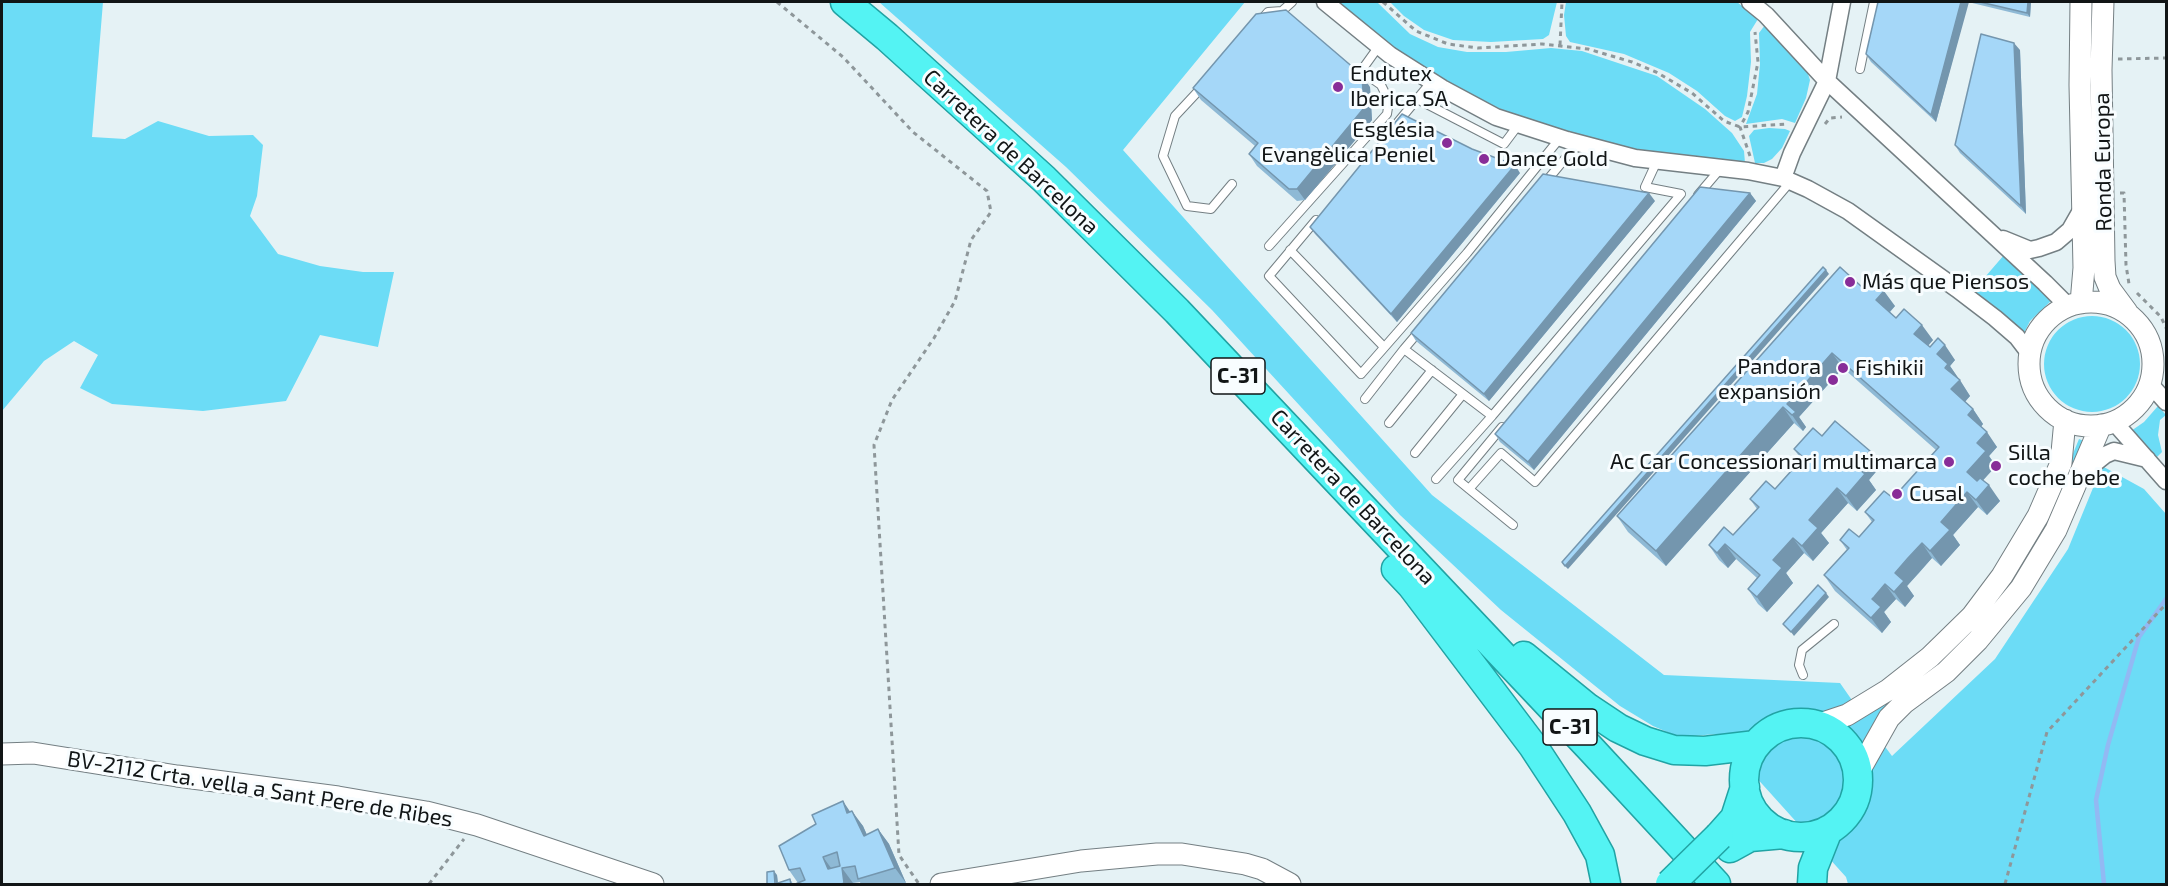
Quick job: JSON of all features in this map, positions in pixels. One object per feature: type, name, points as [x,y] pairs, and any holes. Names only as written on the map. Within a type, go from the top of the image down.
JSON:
[{"type":"highway","name":"Carretera de Barcelona","points":[[845,2],[887,37],[1050,185],[1177,311],[1716,885]]},
{"type":"highway","points":[[1050,185],[1050,199],[1244,402],[1412,586],[1533,746],[1577,813],[1600,855],[1606,885]]},
{"type":"highway","points":[[1422,571],[1441,577],[1545,674],[1618,728],[1645,741],[1674,750],[1705,751],[1756,745]]},
{"type":"highway","points":[[1428,609],[1458,635],[1691,885],[1724,842],[1745,787],[1746,765],[1756,745],[1768,733],[1784,726],[1800,723],[1817,725],[1833,733],[1846,745],[1855,761],[1858,773],[1856,794],[1852,806],[1844,817],[1828,830],[1803,837],[1784,834],[1772,829],[1751,806],[1745,787]]},
{"type":"highway","points":[[1812,885],[1813,868],[1828,830]]},
{"type":"highway","points":[[1670,885],[1724,842],[1784,834]]},
{"type":"street","points":[[1325,2],[1379,46],[1432,81],[1496,117],[1560,138],[1635,158],[1748,171],[1787,180],[1808,189],[1848,211],[1995,318],[2017,338],[2030,354]]},
{"type":"street","points":[[1750,2],[1766,15],[1827,81],[1994,236],[2074,304],[2052,316],[2036,336],[2030,354],[2030,374],[2037,393],[2048,409],[2065,420],[2079,425],[2107,424],[2147,459],[2166,481]]},
{"type":"street","points":[[1787,180],[1792,153],[1827,81],[1842,2]]},
{"type":"street","name":"Ronda Europa","points":[[2081,2],[2080,85],[2084,268],[2074,304],[2104,303],[2129,315]]},
{"type":"street","name":"Ronda Europa","points":[[1896,697],[1946,672],[2005,610],[2046,549],[2079,475],[2107,424],[2126,416],[2136,407],[2150,384],[2154,363],[2152,349],[2143,330],[2110,289],[2105,277],[2101,60],[2103,2]]},
{"type":"street","points":[[1994,236],[2030,250],[2039,249],[2056,242],[2070,230],[2082,209]]},
{"type":"street","points":[[2150,384],[2166,402]]},
{"type":"street","points":[[1858,773],[1889,718],[1896,697],[1972,616],[2002,576],[2038,516],[2061,463],[2065,420]]},
{"type":"street","points":[[2079,475],[2114,452],[2147,459]]},
{"type":"street","points":[[1817,725],[1896,697]]},
{"type":"street","name":"BV-2112 Crta. vella a Sant Pere de Ribes","points":[[2,754],[33,753],[426,812],[477,825],[653,885]]},
{"type":"street","points":[[941,885],[1081,861],[1182,854],[1245,864],[1262,869],[1290,885]]},
{"type":"lane","points":[[1252,30],[1268,12],[1282,11],[1292,2]]},
{"type":"lane","points":[[1860,69],[1874,2]]},
{"type":"lane","points":[[1269,246],[1387,114],[1389,101],[1381,85],[1361,71],[1379,46]]},
{"type":"lane","points":[[1395,126],[1432,81]]},
{"type":"lane","points":[[1206,82],[1175,117],[1163,156],[1187,206],[1211,209],[1232,184]]},
{"type":"lane","points":[[1417,99],[1504,144],[1519,124]]},
{"type":"lane","points":[[1320,215],[1269,276],[1360,374],[1467,253],[1560,138]]},
{"type":"lane","points":[[1538,191],[1578,143]]},
{"type":"lane","points":[[1436,479],[1682,194],[1645,187],[1657,161]]},
{"type":"lane","points":[[1695,198],[1721,168]]},
{"type":"lane","points":[[1469,489],[1501,453],[1535,482],[1787,180]]},
{"type":"lane","points":[[1290,250],[1384,347]]},
{"type":"lane","points":[[1365,399],[1427,322]]},
{"type":"lane","points":[[1404,349],[1492,416]]},
{"type":"lane","points":[[1389,423],[1432,370]]},
{"type":"lane","points":[[1415,453],[1463,394]]},
{"type":"lane","points":[[1510,417],[1458,480],[1513,525]]},
{"type":"lane","points":[[1803,675],[1799,665],[1802,650],[1834,624]]},
{"type":"path","points":[[777,2],[843,57],[913,132],[987,191],[991,212],[971,240],[955,301],[934,338],[892,400],[874,445],[899,855],[918,885]]},
{"type":"path","points":[[1383,2],[1416,31],[1448,44],[1478,48],[1524,44],[1560,45],[1608,55],[1656,72],[1692,93],[1724,121],[1740,127],[1787,124]]},
{"type":"path","points":[[1560,45],[1562,2]]},
{"type":"path","points":[[1751,158],[1740,127],[1748,112],[1758,62],[1755,32]]},
{"type":"path","points":[[2101,60],[2166,58]]},
{"type":"path","points":[[2124,193],[2126,265],[2129,283],[2161,317],[2166,328]]},
{"type":"path","points":[[2005,885],[2047,732],[2166,604]]},
{"type":"path","points":[[429,885],[458,845],[477,825]]},
{"type":"shaded area","points":[[2,2],[103,2],[92,137],[125,139],[158,121],[209,136],[253,135],[263,145],[257,196],[250,216],[278,254],[320,266],[363,272],[394,272],[378,347],[320,335],[286,401],[203,411],[112,404],[80,388],[98,355],[74,341],[44,361],[2,411]]},
{"type":"shaded area","points":[[879,2],[1245,2],[1123,150],[1432,495],[1664,675],[1840,683],[1863,716],[1874,711],[1899,693],[2052,505],[2079,439],[2084,441],[2048,527],[1996,609],[1874,732],[1892,756],[1995,659],[2068,549],[2102,466],[2144,489],[2166,514],[2166,884],[1848,884],[1846,877],[1717,734],[1679,737],[1653,726],[1620,706],[1501,610],[1400,515],[1212,310],[1066,167]]},
{"type":"shaded area","points":[[1335,2],[1377,2],[1410,34],[1438,47],[1467,52],[1506,52],[1551,48],[1582,51],[1657,76],[1705,109],[1732,133],[1744,151],[1745,163],[1635,151],[1521,118],[1473,97],[1393,48]]},
{"type":"shaded area","points":[[1390,2],[1557,2],[1549,35],[1543,39],[1491,42],[1453,40],[1424,30],[1404,16]]},
{"type":"shaded area","points":[[1566,2],[1737,2],[1758,19],[1750,32],[1751,62],[1742,117],[1735,121],[1725,116],[1697,91],[1669,73],[1624,54],[1570,42],[1566,36],[1564,15]]},
{"type":"shaded area","points":[[1765,25],[1805,65],[1810,80],[1806,98],[1795,123],[1782,119],[1746,124],[1757,94],[1760,64],[1759,33]]},
{"type":"shaded area","points":[[1769,128],[1790,131],[1782,148],[1772,159],[1764,163],[1755,163],[1749,136],[1754,130]]},
{"type":"shaded area","points":[[2004,255],[2052,300],[2030,321],[2024,333],[1973,291]]},
{"type":"shaded area","points":[[2092,316],[2110,320],[2126,330],[2136,346],[2140,364],[2136,382],[2126,398],[2110,408],[2092,412],[2074,408],[2058,398],[2048,382],[2044,364],[2048,346],[2058,330],[2074,320]]},
{"type":"shaded area","points":[[2158,406],[2166,415],[2160,420],[2158,435],[2162,452],[2157,457],[2131,431],[2144,422]]},
{"type":"building","points":[[1878,2],[1961,2],[1931,115],[1866,54]]},
{"type":"building","points":[[1980,2],[2028,2],[2027,13]]},
{"type":"building","points":[[1286,10],[1362,75],[1364,108],[1297,189],[1289,189],[1249,154],[1258,143],[1193,88],[1256,14]]},
{"type":"building","points":[[1981,34],[2014,43],[2021,206],[1955,145]]},
{"type":"building","points":[[1402,114],[1472,149],[1515,165],[1391,314],[1310,227]]},
{"type":"building","points":[[1543,174],[1649,193],[1484,394],[1411,333]]},
{"type":"building","points":[[1700,187],[1750,193],[1528,462],[1495,434]]},
{"type":"building","points":[[1823,267],[1826,270],[1565,566],[1562,562]]},
{"type":"building","points":[[1840,267],[1862,287],[1870,278],[1884,291],[1876,300],[1896,318],[1904,309],[1922,325],[1914,334],[1930,347],[1938,338],[1945,345],[1937,354],[1948,364],[1945,368],[1960,380],[1951,389],[1973,409],[1968,415],[1987,432],[1977,443],[1986,451],[1967,472],[1977,481],[1980,478],[1989,485],[1976,500],[1967,492],[1941,522],[1950,530],[1930,551],[1922,543],[1908,558],[1895,573],[1904,581],[1894,592],[1885,584],[1872,599],[1881,607],[1871,618],[1824,575],[1849,548],[1840,540],[1849,529],[1859,537],[1874,520],[1865,512],[1884,491],[1893,498],[1939,447],[1832,353],[1787,404],[1796,412],[1792,415],[1783,407],[1656,551],[1617,516]]},
{"type":"building","points":[[1835,421],[1870,451],[1856,467],[1865,474],[1846,496],[1837,488],[1809,520],[1818,528],[1802,546],[1793,538],[1773,560],[1782,568],[1757,597],[1748,589],[1760,575],[1725,544],[1717,553],[1709,545],[1724,527],[1733,535],[1759,507],[1750,499],[1766,481],[1775,489],[1801,460],[1803,457],[1794,449],[1813,428],[1822,436]]},
{"type":"building","points":[[1818,585],[1826,593],[1791,632],[1783,624]]},
{"type":"building","points":[[843,801],[847,813],[852,811],[864,836],[878,829],[895,868],[858,879],[855,866],[842,868],[844,883],[840,885],[793,885],[805,880],[800,868],[789,870],[779,846],[816,824],[812,815]],"holes":[[[837,852],[840,866],[828,869],[823,857]]]},
{"type":"building","points":[[774,871],[775,884],[767,885],[767,872]]},
{"type":"building","points":[[790,879],[791,885],[772,885]]},
{"type":"waterway","points":[[2104,884],[2096,800],[2108,745],[2139,637],[2166,599]]},
{"type":"place","name":"Endutex Iberica SA","points":[[1338,87]]},
{"type":"place","name":"Església Evangèlica Peniel","points":[[1447,143]]},
{"type":"place","name":"Dance Gold","points":[[1484,159]]},
{"type":"place","name":"Más que Piensos","points":[[1850,282]]},
{"type":"place","name":"Fishikii","points":[[1843,368]]},
{"type":"place","name":"Pandora expansión","points":[[1833,380]]},
{"type":"place","name":"Ac Car Concessionari multimarca","points":[[1949,462]]},
{"type":"place","name":"Silla coche bebe","points":[[1996,466]]},
{"type":"place","name":"Cusal","points":[[1897,494]]}]
